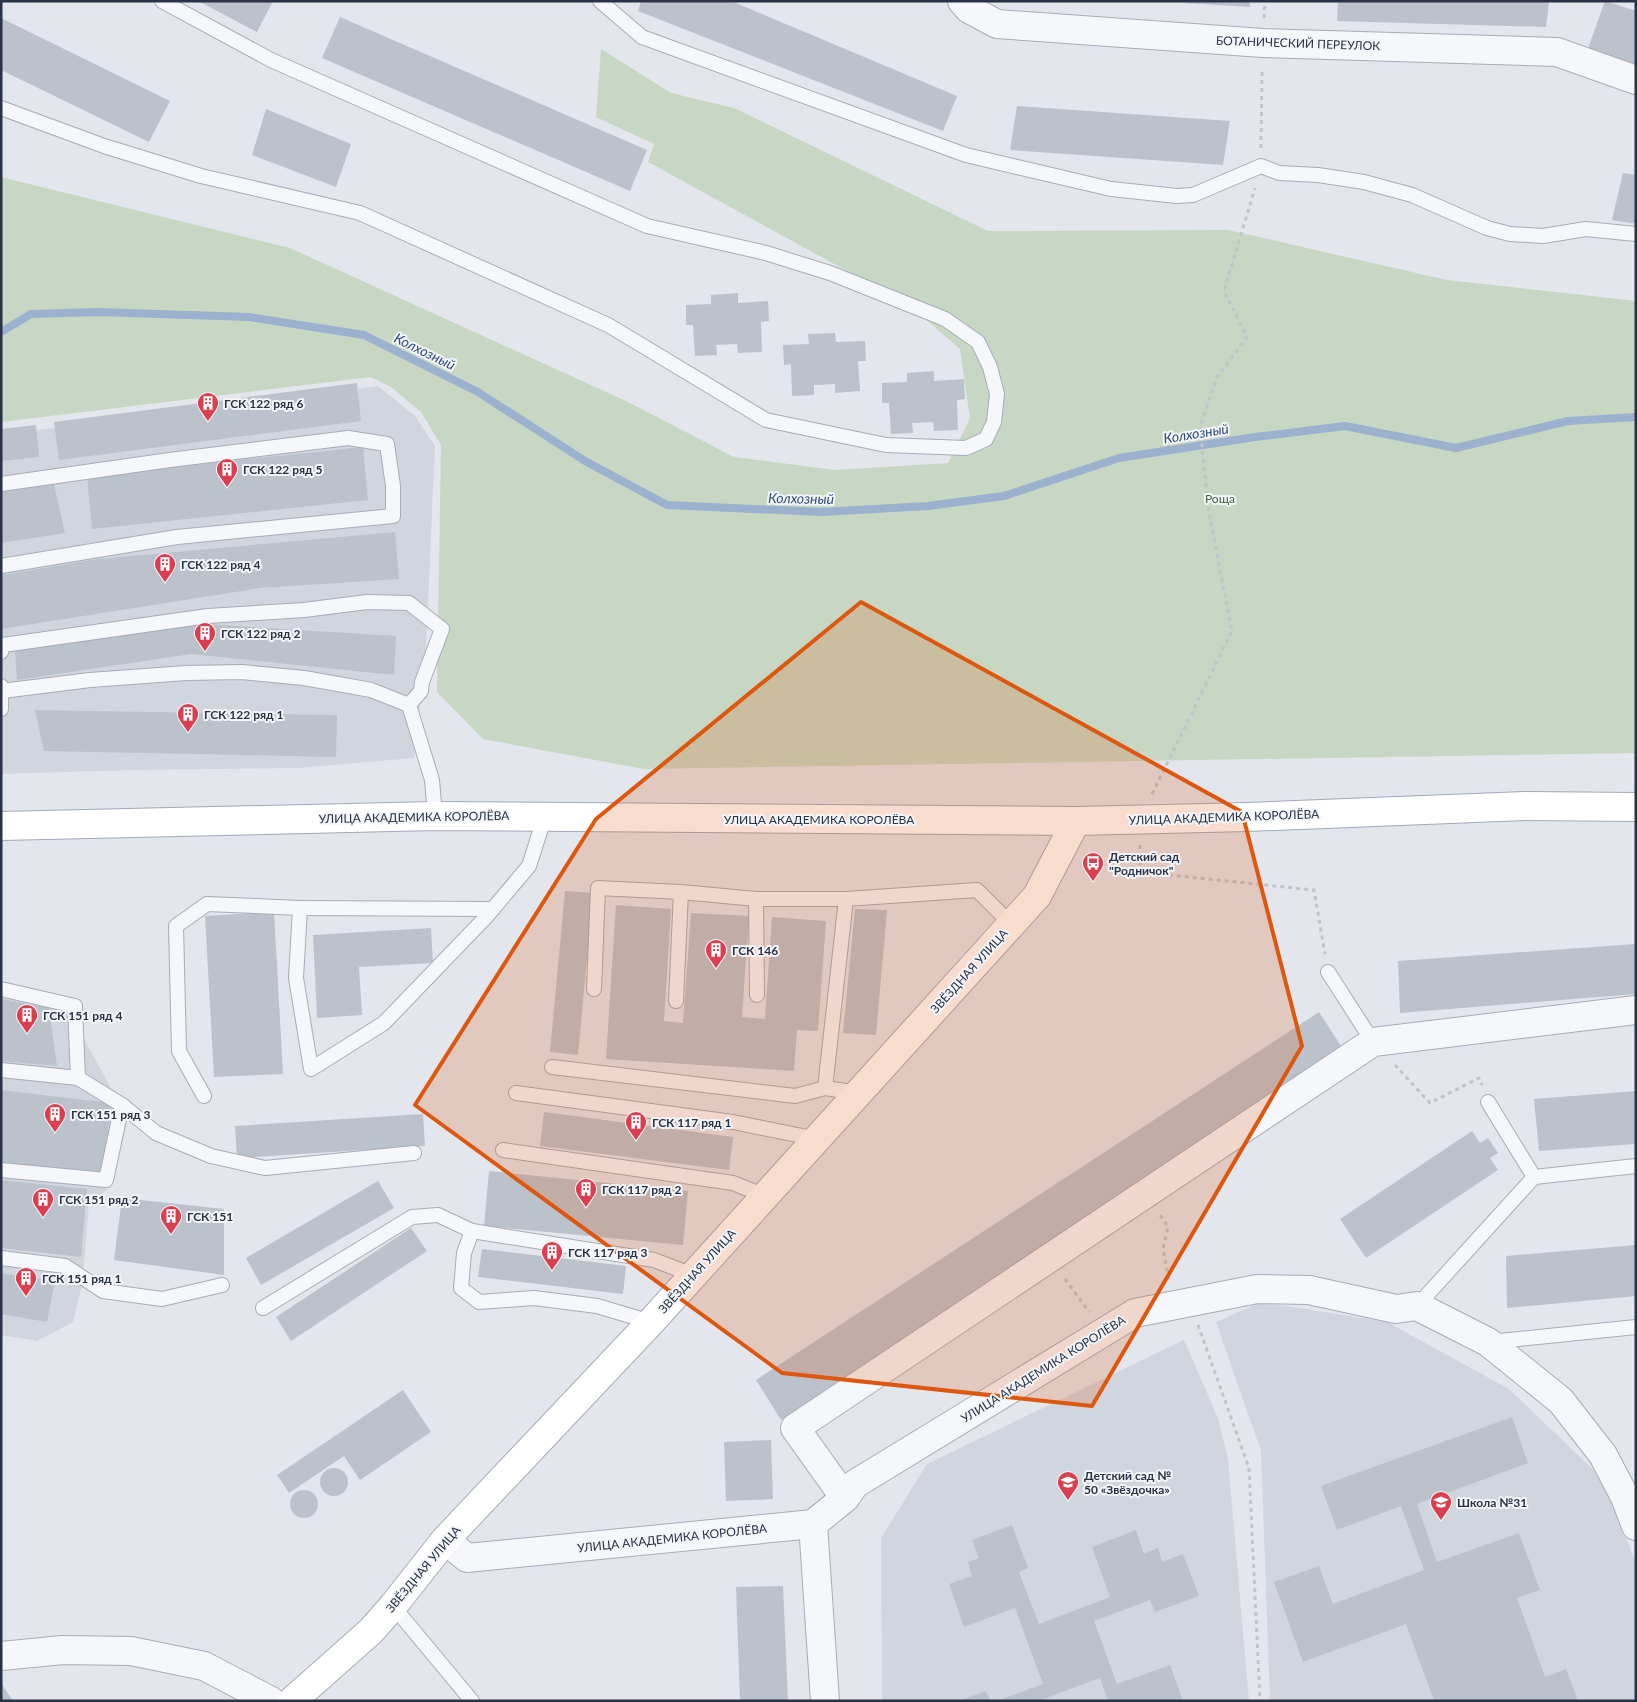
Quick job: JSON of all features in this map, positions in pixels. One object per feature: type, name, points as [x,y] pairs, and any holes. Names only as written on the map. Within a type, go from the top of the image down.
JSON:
[{"type":"main road","name":"УЛИЦА АКАДЕМИКА КОРОЛЁВА","points":[[1,826],[435,816],[1076,821],[1248,817],[1477,807],[1636,807]]},
{"type":"main road","name":"ЗВЁЗДНАЯ УЛИЦА","points":[[292,1701],[371,1631],[446,1540],[651,1322],[1037,896],[1076,821]]},
{"type":"street","name":"БОТАНИЧЕСКИЙ ПЕРЕУЛОК","points":[[962,1],[969,9],[997,24],[1263,43],[1557,52],[1636,80]]},
{"type":"street","points":[[845,1498],[796,1428],[1153,1187],[1373,1042],[1636,1010]]},
{"type":"street","name":"УЛИЦА АКАДЕМИКА КОРОЛЁВА","points":[[446,1540],[467,1558],[813,1524],[845,1498],[855,1484],[1135,1313],[1257,1289],[1309,1290],[1396,1309],[1417,1306]]},
{"type":"street","points":[[1417,1306],[1488,1342],[1561,1401],[1603,1455],[1625,1497],[1636,1526]]},
{"type":"street","points":[[813,1524],[825,1701]]},
{"type":"street","points":[[1,1656],[63,1650],[131,1651],[204,1666],[271,1701]]},
{"type":"lane","points":[[1,108],[104,146],[201,176],[360,213],[608,325],[766,420],[886,444],[966,448],[986,440],[994,422],[997,394],[990,367],[978,342],[945,319],[830,273],[766,253],[647,226],[271,60],[162,1]]},
{"type":"lane","points":[[600,1],[642,37],[966,155],[1111,189],[1177,196],[1193,195],[1261,166],[1280,173],[1318,175],[1364,182],[1412,195],[1487,228],[1510,234],[1543,236],[1586,229],[1636,234]]},
{"type":"lane","points":[[1,484],[170,460],[348,438],[388,444],[394,486],[394,516],[177,537],[1,566]]},
{"type":"lane","points":[[1,652],[3,645],[57,639],[208,616],[304,610],[367,602],[409,603],[442,629],[422,682],[421,692],[409,705]]},
{"type":"lane","points":[[1,709],[2,688],[186,673],[242,672],[304,678],[371,690],[409,705]]},
{"type":"lane","points":[[409,705],[432,780],[435,816]]},
{"type":"lane","points":[[300,908],[296,978],[311,1069],[384,1024],[493,909],[529,866],[545,816]]},
{"type":"lane","points":[[594,989],[598,888],[756,898],[846,899],[977,890],[1011,924]]},
{"type":"lane","points":[[676,1001],[681,892]]},
{"type":"lane","points":[[756,898],[757,995]]},
{"type":"lane","points":[[825,1088],[846,899]]},
{"type":"lane","points":[[204,1096],[179,1051],[176,926],[207,904],[300,908],[493,909]]},
{"type":"lane","points":[[1328,972],[1373,1042]]},
{"type":"lane","points":[[1,989],[75,1006],[78,1078]]},
{"type":"lane","points":[[552,1067],[795,1096],[825,1088],[859,1093]]},
{"type":"lane","points":[[1,1070],[78,1078],[122,1105],[156,1133],[211,1156],[266,1168],[414,1153]]},
{"type":"lane","points":[[516,1092],[733,1122],[817,1139]]},
{"type":"lane","points":[[1488,1102],[1534,1176]]},
{"type":"lane","points":[[1,1170],[106,1180],[122,1105]]},
{"type":"lane","points":[[503,1150],[733,1183],[765,1196]]},
{"type":"lane","points":[[1417,1306],[1534,1176],[1636,1166]]},
{"type":"lane","points":[[263,1308],[412,1217],[438,1214],[472,1231],[654,1260],[693,1275]]},
{"type":"lane","points":[[472,1231],[464,1253],[461,1288],[479,1302],[534,1298],[597,1306],[651,1322]]},
{"type":"lane","points":[[1,1258],[65,1266],[103,1291],[162,1299],[222,1285]]},
{"type":"lane","points":[[1488,1342],[1636,1327]]},
{"type":"lane","points":[[393,1606],[472,1701]]},
{"type":"path","points":[[1263,43],[1261,166],[1224,292],[1247,337],[1217,377],[1200,427],[1209,512],[1232,631],[1140,819],[1140,872],[1314,890],[1328,972]]},
{"type":"path","points":[[1373,1042],[1430,1103],[1479,1078],[1488,1102]]},
{"type":"path","points":[[1157,1212],[1168,1227],[1163,1249],[1170,1285],[1190,1302],[1248,1468],[1260,1701]]},
{"type":"path","points":[[1050,1258],[1104,1333]]},
{"type":"highlighted area","points":[[861,602],[1242,812],[1302,1046],[1092,1406],[782,1373],[415,1105],[596,819]]},
{"type":"shaded area","points":[[378,386],[415,416],[435,446],[426,648],[414,758],[298,768],[1,774],[1,435]]},
{"type":"shaded area","points":[[1,986],[68,1010],[116,1097],[107,1190],[89,1203],[82,1285],[73,1322],[37,1341],[1,1335]]},
{"type":"shaded area","name":"Школа №31","points":[[1261,1302],[1387,1322],[1509,1389],[1603,1479],[1636,1563],[1636,1701],[1270,1701],[1261,1451],[1216,1322]]},
{"type":"shaded area","name":"Детский сад № 50 «Звёздочка»","points":[[1184,1340],[1218,1418],[1228,1459],[1249,1701],[882,1701],[881,1538],[927,1464]]},
{"type":"green space","name":"Роща","points":[[601,49],[671,93],[734,108],[988,231],[1228,230],[1447,280],[1636,301],[1636,753],[644,769],[483,739],[437,692],[441,445],[421,412],[391,387],[371,377],[1,422],[1,177],[290,248],[626,401],[734,457],[835,470],[948,463],[970,418],[960,349],[909,305],[648,162],[654,144],[596,117]]},
{"type":"building","points":[[198,1],[273,1],[257,32]]},
{"type":"building","points":[[641,1],[731,1],[957,96],[943,131],[638,11]]},
{"type":"building","points":[[1185,1],[1250,1],[1250,7],[1185,3]]},
{"type":"building","points":[[1338,1],[1549,1],[1546,27],[1337,21]]},
{"type":"building","points":[[1605,1],[1636,11],[1636,68],[1587,51]]},
{"type":"building","points":[[340,17],[647,150],[630,191],[322,58]]},
{"type":"building","points":[[1,18],[170,101],[149,142],[1,70]]},
{"type":"building","points":[[1017,106],[1230,121],[1223,165],[1010,150]]},
{"type":"building","points":[[266,109],[351,144],[336,187],[252,155]]},
{"type":"building","points":[[1623,173],[1636,175],[1636,224],[1612,220]]},
{"type":"building","points":[[738,293],[738,303],[768,301],[769,321],[761,322],[762,352],[738,353],[737,344],[716,345],[717,355],[695,356],[693,325],[686,325],[686,305],[711,304],[711,295]]},
{"type":"building","points":[[835,333],[836,342],[865,341],[866,361],[858,361],[860,391],[835,393],[835,384],[814,385],[814,395],[792,396],[791,364],[784,365],[783,345],[809,344],[808,334]]},
{"type":"building","points":[[934,371],[934,381],[964,379],[965,399],[957,400],[958,430],[934,431],[933,422],[912,423],[913,433],[891,434],[889,403],[882,403],[882,383],[907,382],[907,373]]},
{"type":"building","name":"ГСК 122 ряд 6","points":[[357,383],[361,421],[59,460],[54,422]]},
{"type":"building","points":[[36,425],[39,457],[1,461],[1,429]]},
{"type":"building","name":"ГСК 122 ряд 5","points":[[363,447],[368,500],[92,529],[87,476]]},
{"type":"building","points":[[54,484],[65,533],[1,543],[1,491]]},
{"type":"building","name":"ГСК 122 ряд 4","points":[[395,532],[399,579],[260,588],[1,629],[1,575],[98,559]]},
{"type":"building","name":"ГСК 122 ряд 2","points":[[187,623],[396,636],[394,675],[191,654],[17,680],[15,651]]},
{"type":"building","name":"ГСК 122 ряд 1","points":[[35,710],[337,715],[336,757],[44,751]]},
{"type":"building","points":[[565,891],[593,893],[578,1055],[550,1052]]},
{"type":"building","name":"ГСК 146","points":[[616,905],[671,909],[664,1021],[683,1023],[691,913],[749,916],[742,1017],[765,1019],[772,917],[826,921],[818,1031],[797,1030],[794,1071],[606,1059]]},
{"type":"building","points":[[855,909],[887,910],[876,1035],[843,1033]]},
{"type":"building","points":[[274,912],[283,1074],[214,1077],[205,916]]},
{"type":"building","points":[[431,928],[433,963],[359,967],[362,1015],[317,1018],[313,935]]},
{"type":"building","points":[[1636,944],[1636,994],[1400,1013],[1398,961]]},
{"type":"building","name":"ГСК 151 ряд 4","points":[[1,999],[49,1008],[57,1066],[1,1061]]},
{"type":"building","points":[[1319,1012],[1345,1052],[781,1420],[756,1380]]},
{"type":"building","name":"ГСК 151 ряд 3","points":[[1,1090],[111,1103],[104,1174],[1,1162]]},
{"type":"building","points":[[1636,1091],[1636,1144],[1539,1151],[1534,1099]]},
{"type":"building","name":"ГСК 117 ряд 1","points":[[544,1112],[733,1137],[729,1170],[540,1146]]},
{"type":"building","points":[[423,1114],[425,1146],[237,1158],[235,1126]]},
{"type":"building","points":[[1472,1131],[1480,1143],[1488,1138],[1498,1153],[1490,1158],[1498,1170],[1366,1258],[1340,1219]]},
{"type":"building","name":"ГСК 117 ряд 2","points":[[489,1171],[688,1191],[683,1245],[484,1226]]},
{"type":"building","name":"ГСК 151 ряд 2","points":[[1,1180],[87,1189],[81,1257],[1,1248]]},
{"type":"building","points":[[378,1181],[394,1208],[261,1285],[246,1258]]},
{"type":"building","name":"ГСК 151","points":[[122,1198],[224,1209],[224,1275],[114,1260]]},
{"type":"building","points":[[411,1228],[427,1251],[291,1341],[276,1317]]},
{"type":"building","points":[[1636,1245],[1636,1296],[1507,1308],[1506,1256]]},
{"type":"building","name":"ГСК 117 ряд 3","points":[[482,1249],[626,1266],[623,1294],[478,1277]]},
{"type":"building","name":"ГСК 151 ряд 1","points":[[1,1273],[55,1281],[47,1322],[1,1314]]},
{"type":"building","points":[[403,1390],[431,1432],[360,1480],[344,1456],[289,1493],[277,1475]]},
{"type":"building","points":[[1512,1417],[1528,1463],[1417,1504],[1437,1562],[1519,1533],[1540,1590],[1517,1598],[1545,1677],[1566,1669],[1578,1701],[1434,1701],[1406,1624],[1303,1662],[1274,1582],[1319,1566],[1333,1604],[1424,1570],[1401,1506],[1337,1530],[1321,1486]]},
{"type":"building","points":[[771,1440],[773,1499],[726,1501],[724,1442]]},
{"type":"building","points":[[334,1468],[344,1472],[348,1482],[344,1492],[334,1496],[324,1492],[320,1482],[324,1472]]},
{"type":"building","points":[[304,1490],[314,1494],[318,1504],[314,1514],[304,1518],[294,1514],[290,1504],[294,1494]]},
{"type":"building","points":[[1012,1525],[1028,1568],[1019,1572],[1039,1624],[1110,1597],[1092,1547],[1136,1530],[1144,1554],[1158,1548],[1162,1562],[1183,1554],[1199,1596],[1155,1612],[1150,1600],[1094,1621],[1117,1684],[1170,1665],[1183,1701],[1108,1701],[1100,1678],[1038,1701],[997,1701],[1043,1684],[1015,1608],[964,1627],[949,1584],[972,1576],[968,1562],[979,1558],[972,1540]]},
{"type":"building","points":[[783,1586],[788,1701],[740,1701],[736,1587]]},
{"type":"building","points":[[1,1683],[13,1701],[1,1701]]},
{"type":"building","points":[[986,1691],[990,1701],[959,1701]]},
{"type":"waterway","name":"Колхозный","points":[[1,332],[31,314],[98,312],[249,317],[364,335],[478,392],[585,461],[667,505],[821,512],[928,506],[1004,496],[1119,458],[1255,437],[1345,426],[1456,448],[1568,421],[1636,417]]},
{"type":"place","name":"ГСК 122 ряд 6","points":[[208,422]]},
{"type":"place","name":"ГСК 122 ряд 5","points":[[227,488]]},
{"type":"place","name":"ГСК 122 ряд 4","points":[[165,583]]},
{"type":"place","name":"ГСК 122 ряд 2","points":[[205,652]]},
{"type":"place","name":"ГСК 122 ряд 1","points":[[188,733]]},
{"type":"place","name":"Детский сад \"Родничок\"","points":[[1093,882]]},
{"type":"place","name":"ГСК 146","points":[[716,969]]},
{"type":"place","name":"ГСК 151 ряд 4","points":[[27,1034]]},
{"type":"place","name":"ГСК 151 ряд 3","points":[[55,1133]]},
{"type":"place","name":"ГСК 117 ряд 1","points":[[636,1141]]},
{"type":"place","name":"ГСК 117 ряд 2","points":[[586,1208]]},
{"type":"place","name":"ГСК 151 ряд 2","points":[[43,1218]]},
{"type":"place","name":"ГСК 151","points":[[171,1235]]},
{"type":"place","name":"ГСК 117 ряд 3","points":[[552,1271]]},
{"type":"place","name":"ГСК 151 ряд 1","points":[[26,1297]]},
{"type":"place","name":"Детский сад № 50 «Звёздочка»","points":[[1068,1501]]},
{"type":"place","name":"Школа №31","points":[[1441,1521]]}]
